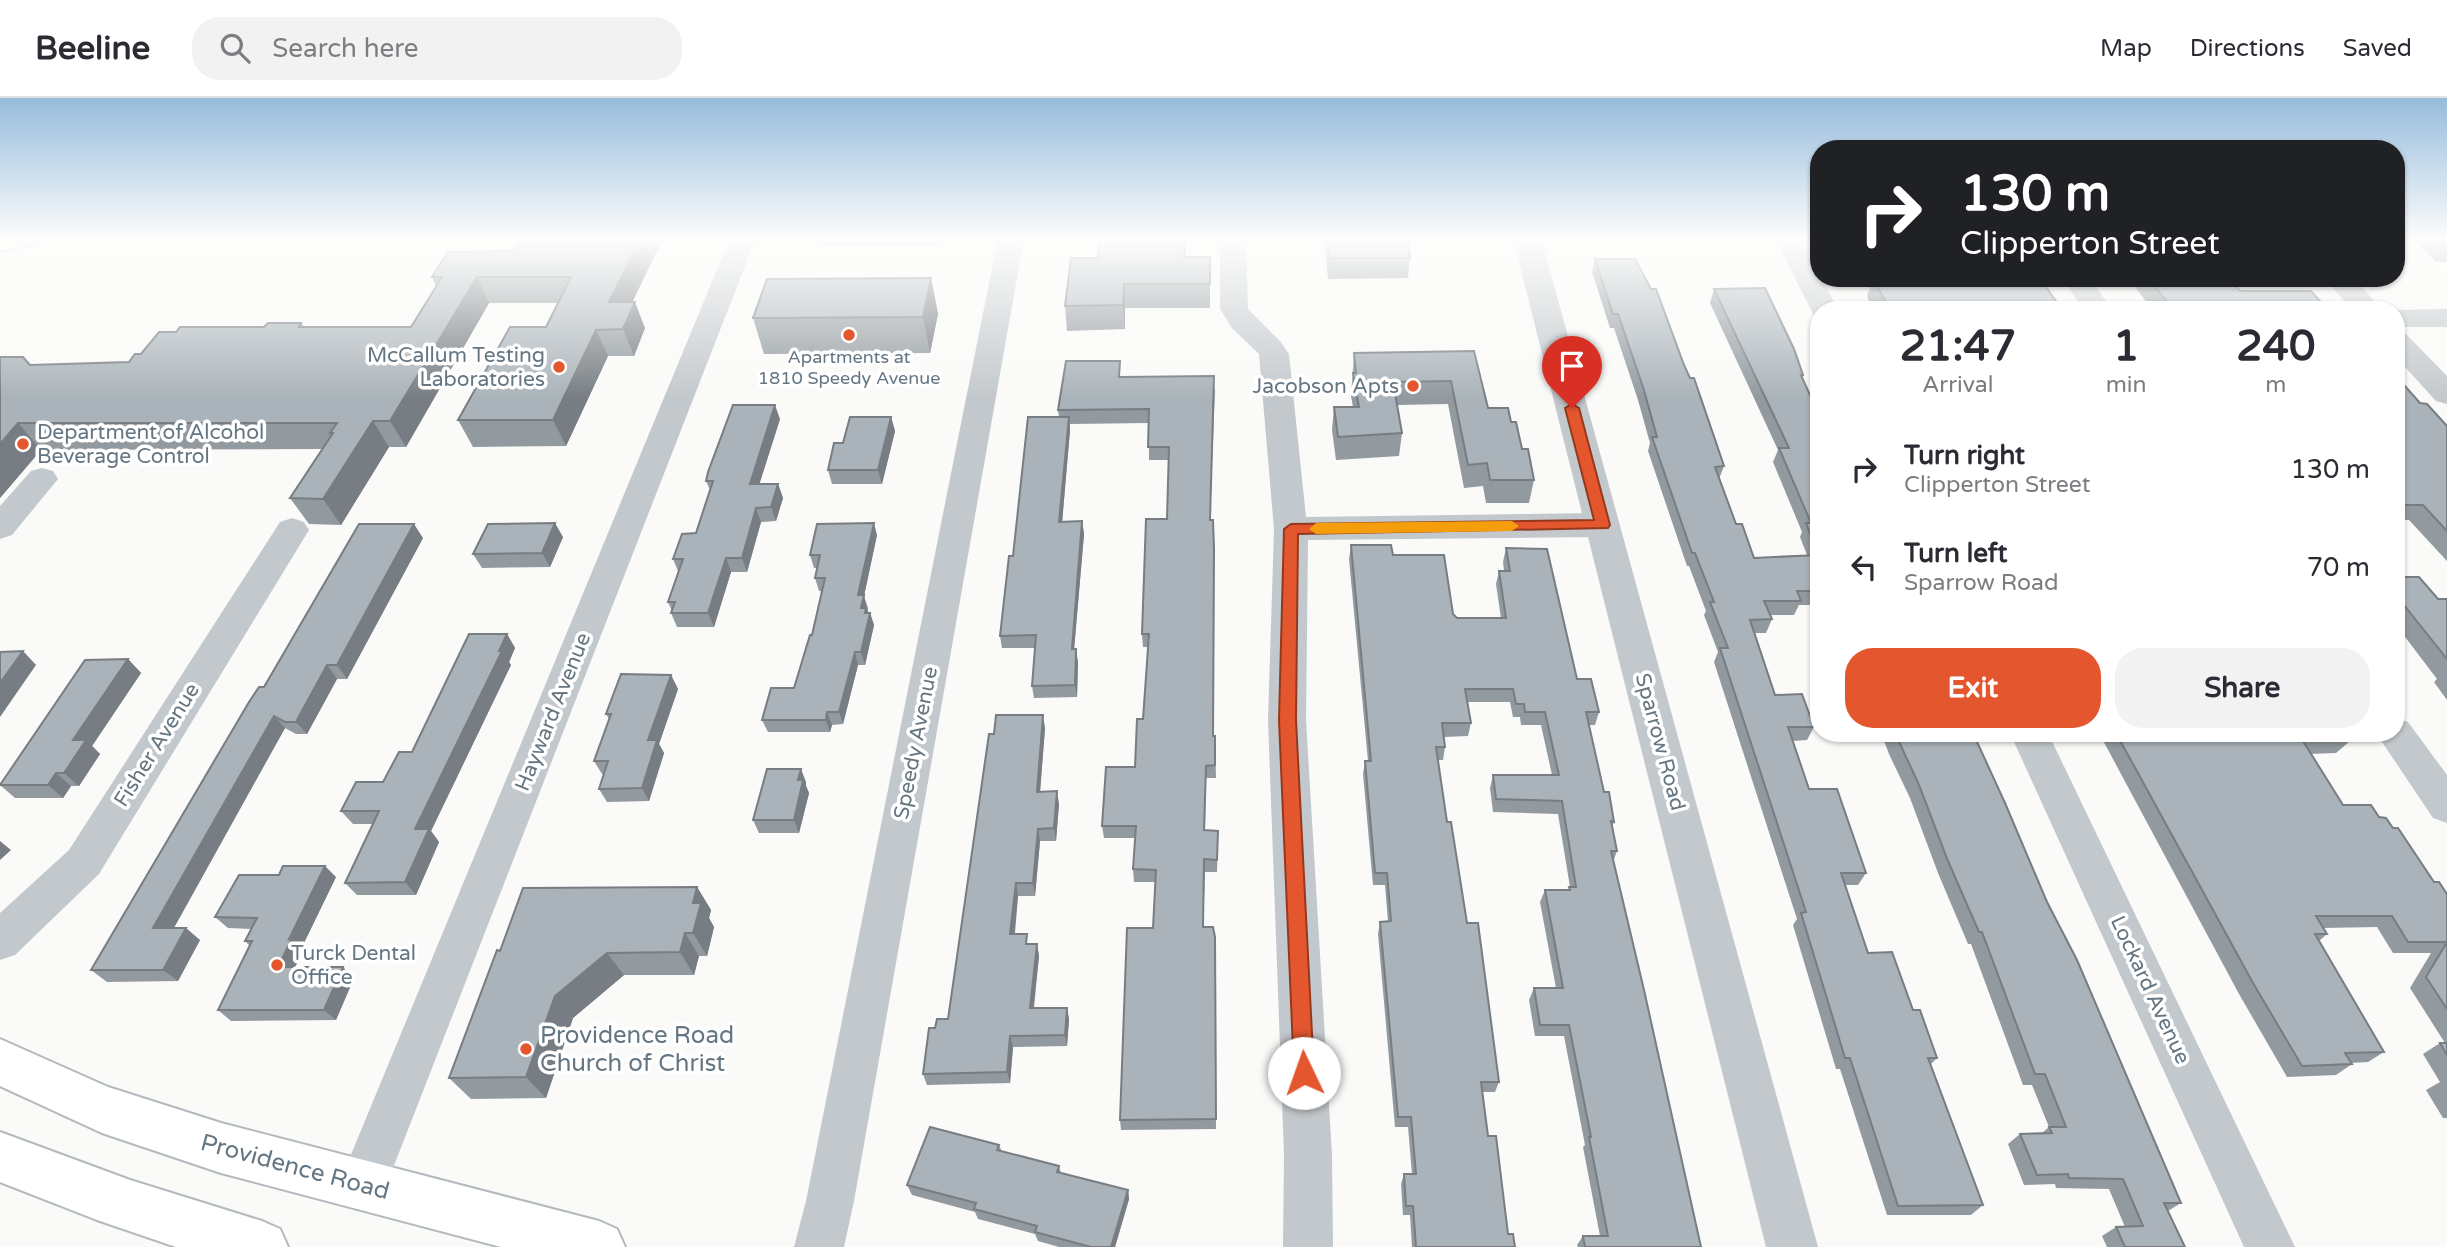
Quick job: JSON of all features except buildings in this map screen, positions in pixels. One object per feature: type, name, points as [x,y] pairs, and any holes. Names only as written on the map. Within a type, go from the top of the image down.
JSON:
[{"type":"main road","name":"Providence Road","points":[[0,1062],[102,1109],[160,1129],[362,1186],[599,1247]]},
{"type":"main road","points":[[0,1157],[58,1182],[150,1214],[262,1247]]},
{"type":"street","name":"Hayward Avenue","points":[[362,1186],[721,292]]},
{"type":"street","name":"Speedy Avenue","points":[[819,1247],[833,1187],[1001,292]]},
{"type":"street","points":[[1234,292],[1234,309],[1238,320],[1269,345],[1274,354],[1291,529],[1287,720],[1308,1155],[1308,1247]]},
{"type":"street","name":"Sparrow Road","points":[[1541,292],[1792,1247]]},
{"type":"street","points":[[2405,318],[2447,318]]},
{"type":"street","points":[[2405,350],[2447,394]]},
{"type":"street","points":[[0,527],[42,479]]},
{"type":"street","points":[[1291,529],[1603,525]]},
{"type":"street","name":"Fisher Avenue","points":[[0,941],[84,862],[292,530]]},
{"type":"street","name":"Lockard Avenue","points":[[2033,742],[2270,1247]]},
{"type":"street","points":[[2401,742],[2447,806]]},
{"type":"slow traffic","points":[[1316,529],[1512,526]]},
{"type":"place","name":"Apartments at 1810 Speedy Avenue","points":[[849,335]]},
{"type":"place","name":"McCallum Testing Laboratories","points":[[559,367]]},
{"type":"place","name":"Jacobson Apts","points":[[1413,386]]},
{"type":"place","name":"Department of Alcohol Beverage Control","points":[[23,444]]},
{"type":"place","name":"Turck Dental Office","points":[[277,965]]},
{"type":"place","name":"Providence Road Church of Christ","points":[[526,1049]]},
{"type":"route","points":[[1304,1073],[1287,720],[1291,529],[1603,525],[1572,408]]}]
